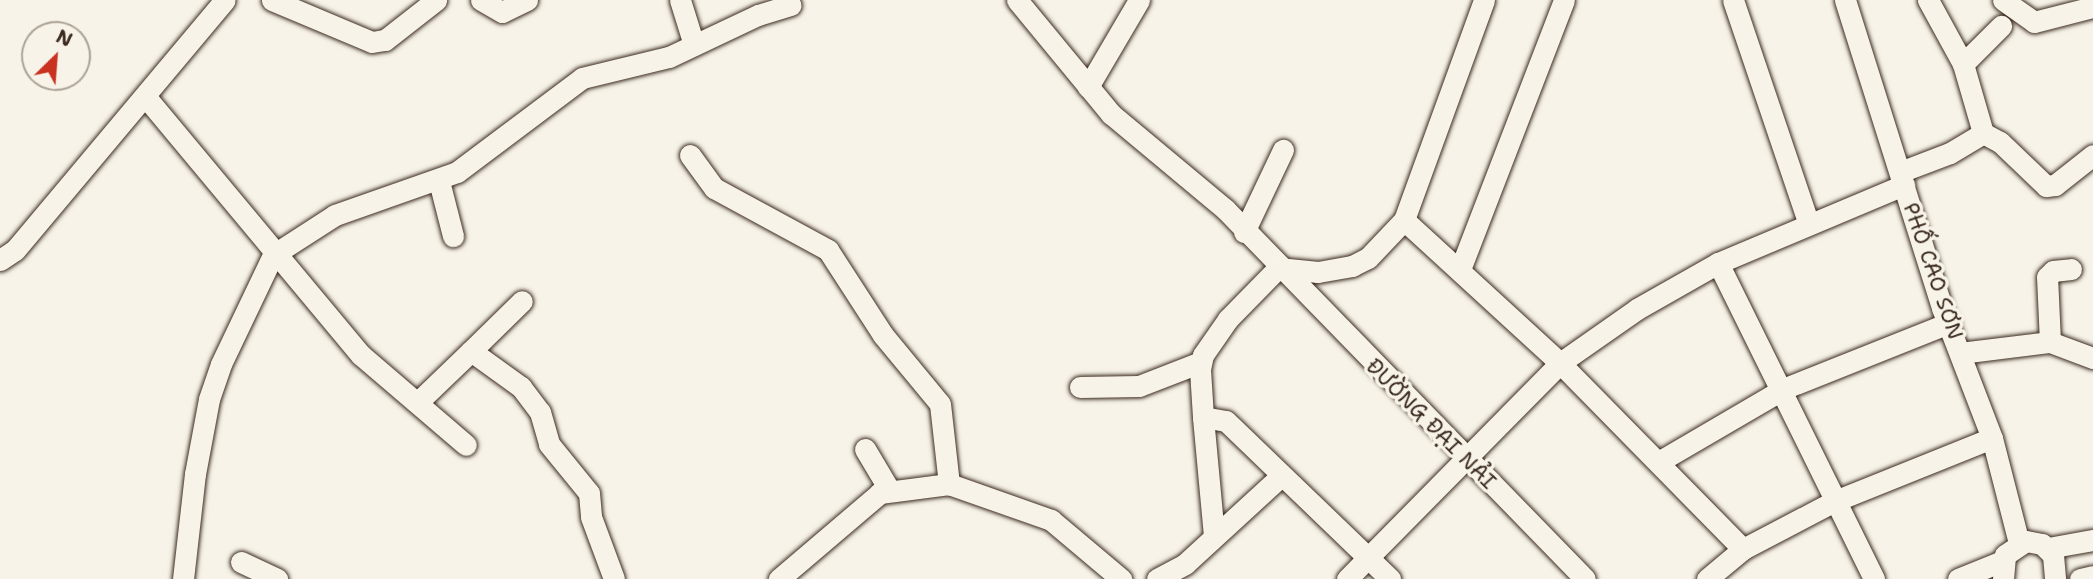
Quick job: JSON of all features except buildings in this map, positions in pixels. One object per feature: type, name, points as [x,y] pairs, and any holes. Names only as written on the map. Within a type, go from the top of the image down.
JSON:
[{"type":"street","points":[[0,260],[15,250],[225,0]]},
{"type":"street","points":[[272,0],[372,42],[385,40],[436,0]]},
{"type":"street","points":[[481,0],[502,12],[527,0]]},
{"type":"street","points":[[680,0],[694,45]]},
{"type":"street","name":"ĐƯỜNG ĐẠI NẢI","points":[[1017,0],[1111,114],[1225,209],[1278,268],[1586,579]]},
{"type":"street","points":[[1088,87],[1139,0]]},
{"type":"street","points":[[1080,387],[1139,386],[1200,362],[1228,319],[1278,268],[1318,272],[1352,267],[1368,258],[1404,220],[1484,0]]},
{"type":"street","points":[[1461,267],[1564,0]]},
{"type":"street","points":[[1733,0],[1808,222]]},
{"type":"street","name":"PHỐ CAO SƠN","points":[[1845,0],[1949,323],[1992,438],[2019,543]]},
{"type":"street","points":[[1928,0],[1963,64],[1983,133],[2000,142],[2046,187],[2055,185],[2093,155]]},
{"type":"street","points":[[2003,0],[2034,22],[2093,7]]},
{"type":"street","points":[[183,579],[195,474],[209,399],[221,364],[273,254],[335,215],[439,181],[582,78],[653,63],[694,45],[756,7],[790,5]]},
{"type":"street","points":[[1963,64],[2001,26]]},
{"type":"street","points":[[145,96],[227,190],[273,254],[361,355],[419,401],[466,445]]},
{"type":"street","points":[[1347,579],[1560,363],[1637,309],[1718,263],[1902,179],[1983,133]]},
{"type":"street","points":[[1244,232],[1283,150]]},
{"type":"street","points":[[690,155],[713,188],[811,237],[843,267],[883,335],[936,395],[949,484]]},
{"type":"street","points":[[439,181],[453,236]]},
{"type":"street","points":[[1404,220],[1461,267],[1661,461],[1743,550]]},
{"type":"street","points":[[1718,263],[1783,389],[1874,579]]},
{"type":"street","points":[[2050,342],[2047,277],[2053,271],[2071,269]]},
{"type":"street","points":[[419,401],[522,301]]},
{"type":"street","points":[[1661,461],[1783,389],[1949,323]]},
{"type":"street","points":[[1960,353],[2050,342],[2093,358]]},
{"type":"street","points":[[471,351],[520,387],[537,407],[549,444],[589,494],[591,517],[614,579]]},
{"type":"street","points":[[1200,362],[1214,536]]},
{"type":"street","points":[[1203,417],[1222,418],[1280,477],[1390,579]]},
{"type":"street","points":[[1707,579],[1743,550],[1835,501],[1992,438]]},
{"type":"street","points":[[865,449],[890,491]]},
{"type":"street","points":[[1157,579],[1185,564],[1280,477]]},
{"type":"street","points":[[779,579],[871,499],[890,491],[949,484],[1051,520],[1121,579]]},
{"type":"street","points":[[2048,548],[2093,540]]},
{"type":"street","points":[[1958,579],[2003,570],[2019,543],[2034,541],[2048,548],[2056,562],[2055,579]]},
{"type":"street","points":[[242,562],[277,579]]},
{"type":"street","points":[[2080,579],[2093,576]]}]
